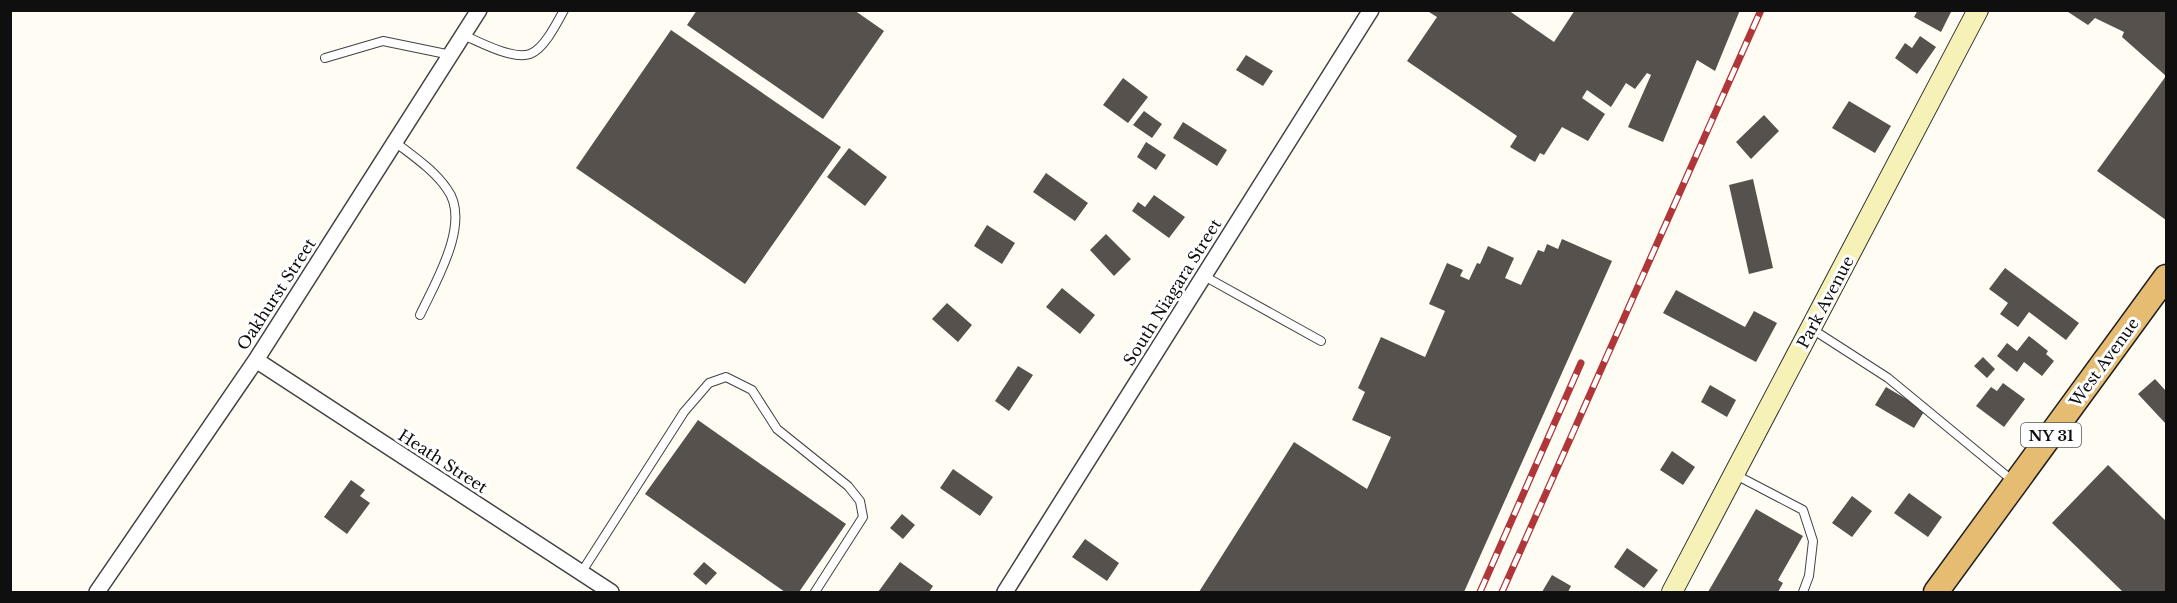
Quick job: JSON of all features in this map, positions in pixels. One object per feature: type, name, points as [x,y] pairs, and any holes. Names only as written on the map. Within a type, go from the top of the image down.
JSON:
[{"type":"highway","name":"West Avenue","points":[[1936,592],[2166,277]]},
{"type":"main road","name":"Park Avenue","points":[[1672,592],[1978,10]]},
{"type":"street","name":"Oakhurst Street","points":[[97,592],[256,360],[479,10]]},
{"type":"street","name":"South Niagara Street","points":[[1005,592],[1371,10]]},
{"type":"street","name":"Heath Street","points":[[256,360],[611,592]]},
{"type":"lane","points":[[463,35],[512,55],[530,54],[547,39],[564,10]]},
{"type":"lane","points":[[325,58],[383,41],[451,55]]},
{"type":"lane","points":[[395,142],[432,171],[449,191],[457,219],[448,255],[420,315]]},
{"type":"lane","points":[[1204,276],[1321,341]]},
{"type":"lane","points":[[1811,328],[1888,378],[2016,484]]},
{"type":"lane","points":[[581,573],[684,412],[709,383],[726,377],[752,390],[777,429],[848,486],[860,501],[863,518],[815,592]]},
{"type":"lane","points":[[1734,474],[1803,510],[1813,541],[1809,576],[1803,592]]},
{"type":"building","points":[[697,10],[854,10],[884,31],[823,119],[687,25]]},
{"type":"building","points":[[1430,10],[1508,10],[1554,42],[1575,10],[1740,10],[1715,71],[1697,60],[1663,142],[1628,127],[1651,75],[1647,73],[1635,89],[1626,83],[1611,107],[1587,90],[1582,98],[1605,114],[1588,141],[1562,127],[1544,155],[1540,153],[1535,162],[1510,147],[1517,136],[1407,61],[1437,17],[1429,12]]},
{"type":"building","points":[[1918,10],[1952,10],[1941,32],[1914,17]]},
{"type":"building","points":[[2065,10],[2166,10],[2166,76],[2122,37],[2124,32],[2095,18],[2088,25]]},
{"type":"building","points":[[671,30],[841,147],[745,284],[576,168]]},
{"type":"building","points":[[1920,36],[1936,47],[1917,74],[1895,58],[1905,43],[1912,48]]},
{"type":"building","points":[[1246,55],[1273,71],[1263,86],[1236,70]]},
{"type":"building","points":[[2166,76],[2166,220],[2097,171]]},
{"type":"building","points":[[1123,78],[1148,97],[1128,123],[1103,105]]},
{"type":"building","points":[[1849,101],[1891,126],[1875,153],[1832,128]]},
{"type":"building","points":[[1144,111],[1162,124],[1152,138],[1133,125]]},
{"type":"building","points":[[1764,115],[1779,131],[1751,159],[1736,142]]},
{"type":"building","points":[[1183,122],[1227,150],[1217,166],[1173,138]]},
{"type":"building","points":[[1146,142],[1166,155],[1156,170],[1137,157]]},
{"type":"building","points":[[849,148],[887,177],[865,206],[827,177]]},
{"type":"building","points":[[1046,173],[1088,203],[1075,221],[1033,192]]},
{"type":"building","points":[[1753,179],[1773,268],[1749,274],[1729,185]]},
{"type":"building","points":[[1154,195],[1185,217],[1169,238],[1132,211],[1138,202],[1145,207]]},
{"type":"building","points":[[987,225],[1015,243],[1002,264],[974,246]]},
{"type":"building","points":[[1106,234],[1131,259],[1114,276],[1090,250]]},
{"type":"building","points":[[1562,239],[1612,261],[1464,592],[1199,592],[1294,442],[1367,489],[1391,437],[1352,420],[1365,392],[1358,388],[1381,337],[1425,357],[1445,311],[1429,304],[1447,263],[1463,270],[1460,276],[1469,280],[1488,246],[1514,258],[1505,278],[1521,285],[1538,250],[1544,252],[1547,244],[1558,249]]},
{"type":"building","points":[[2005,268],[2079,323],[2066,340],[2029,312],[2018,327],[2000,314],[2008,303],[1989,289]]},
{"type":"building","points":[[1062,288],[1095,315],[1080,334],[1046,307]]},
{"type":"building","points":[[1676,290],[1745,327],[1754,311],[1777,323],[1756,362],[1663,313]]},
{"type":"building","points":[[947,303],[972,325],[958,342],[932,319]]},
{"type":"building","points":[[2029,336],[2048,351],[2046,354],[2054,361],[2042,376],[2024,362],[2017,372],[1997,356],[2007,343],[2017,351]]},
{"type":"building","points":[[1983,357],[1995,369],[1987,378],[1974,366]]},
{"type":"building","points":[[1018,366],[1033,375],[1009,411],[995,401]]},
{"type":"building","points":[[2155,379],[2166,391],[2166,424],[2138,394]]},
{"type":"building","points":[[2003,383],[2025,399],[2004,427],[1976,406],[1991,387],[1997,391]]},
{"type":"building","points":[[1710,385],[1736,400],[1727,417],[1701,402]]},
{"type":"building","points":[[1886,387],[1925,410],[1914,428],[1875,405]]},
{"type":"building","points":[[698,420],[846,524],[799,592],[785,592],[645,494]]},
{"type":"building","points":[[1672,451],[1695,467],[1683,485],[1660,470]]},
{"type":"building","points":[[2108,465],[2166,521],[2166,592],[2123,592],[2052,523]]},
{"type":"building","points":[[953,469],[993,497],[980,516],[940,488]]},
{"type":"building","points":[[351,480],[365,490],[360,496],[370,503],[347,534],[324,517]]},
{"type":"building","points":[[1909,493],[1942,517],[1928,537],[1894,513]]},
{"type":"building","points":[[1852,496],[1872,511],[1852,537],[1832,523]]},
{"type":"building","points":[[1756,509],[1803,536],[1778,580],[1783,583],[1778,592],[1708,592]]},
{"type":"building","points":[[902,514],[915,525],[903,539],[890,528]]},
{"type":"building","points":[[1085,539],[1119,563],[1107,581],[1072,557]]},
{"type":"building","points":[[1627,548],[1658,570],[1644,588],[1614,567]]},
{"type":"building","points":[[704,562],[717,573],[706,585],[693,574]]},
{"type":"building","points":[[900,562],[933,586],[929,592],[878,592]]},
{"type":"building","points":[[1552,575],[1571,586],[1568,592],[1542,592]]},
{"type":"railway","points":[[1502,592],[1761,10]]},
{"type":"railway","points":[[1480,592],[1581,363]]}]
